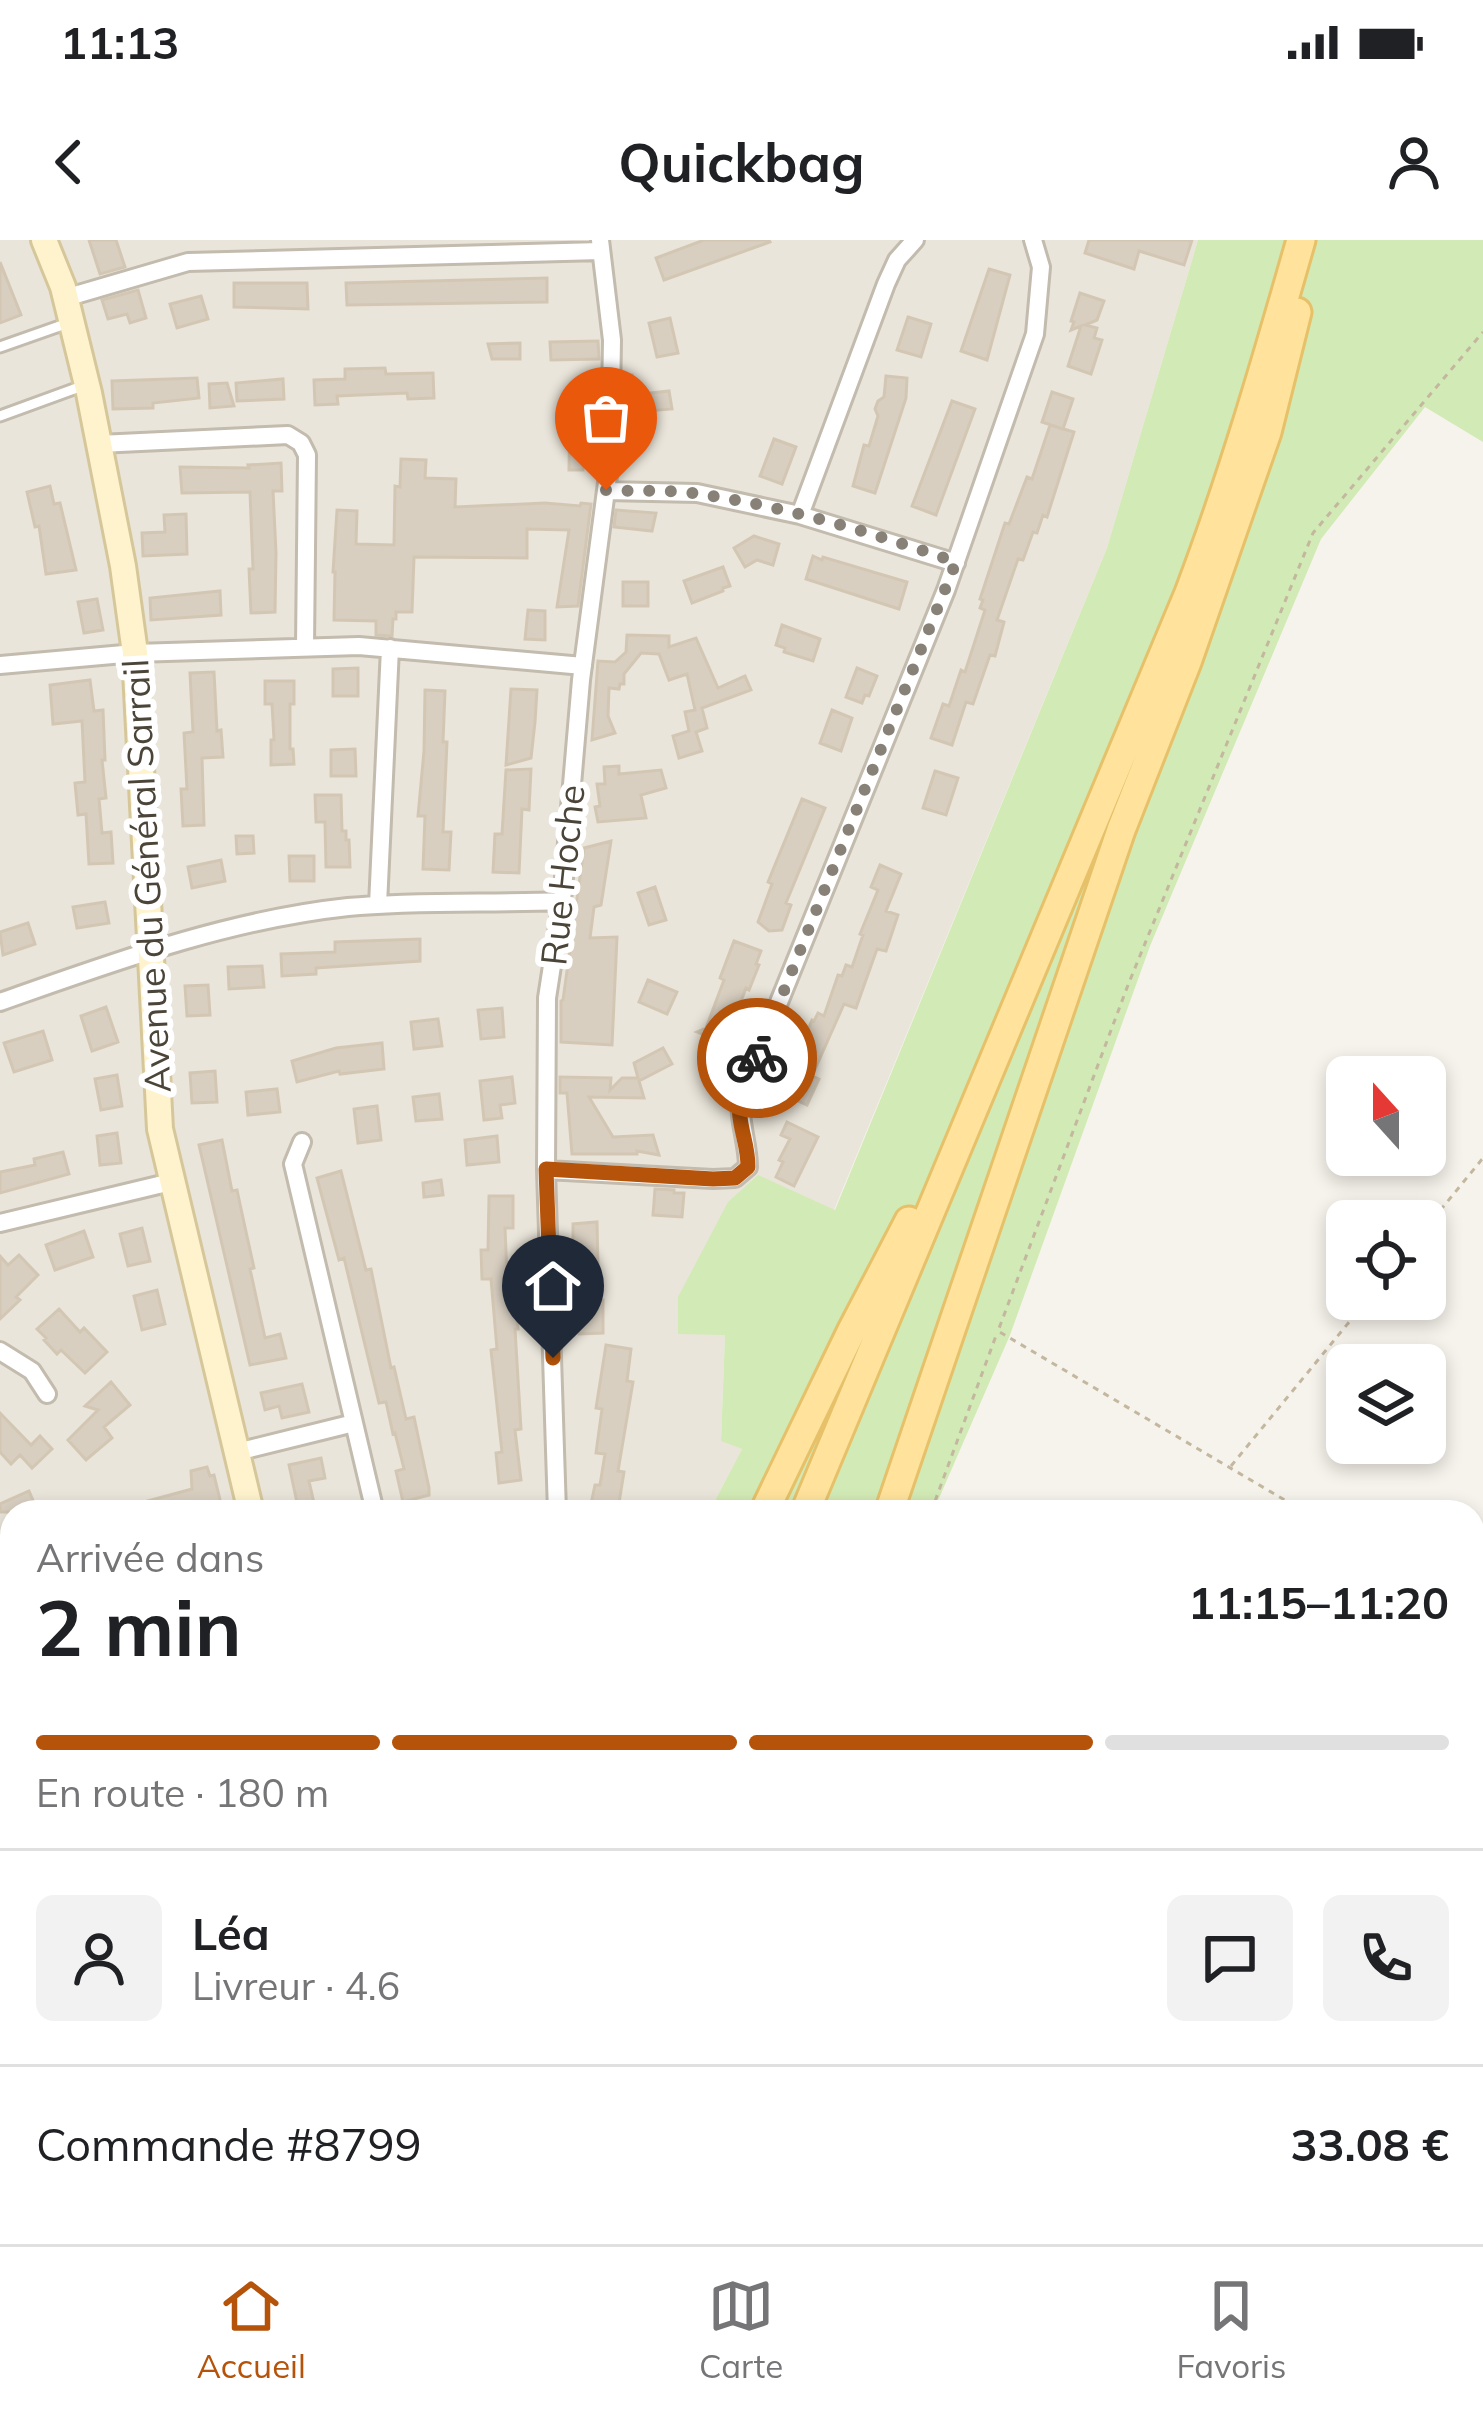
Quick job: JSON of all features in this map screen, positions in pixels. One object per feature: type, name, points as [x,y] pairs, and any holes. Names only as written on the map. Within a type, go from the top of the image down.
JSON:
[{"type":"main road","points":[[810,1500],[1189,593],[1219,515],[1301,240]]},
{"type":"main road","points":[[822,1500],[1198,597],[1247,461],[1311,240]]},
{"type":"main road","points":[[893,1500],[1121,830],[1187,662],[1267,432],[1298,319],[1298,292]]},
{"type":"main road","points":[[770,1500],[955,1124],[990,1070]]},
{"type":"street","name":"Avenue du Général Sarrail","points":[[44,240],[87,385],[135,653],[160,1129],[248,1500]]},
{"type":"street","points":[[800,515],[886,284],[898,260],[916,240]]},
{"type":"street","points":[[546,1169],[713,1179],[735,1178],[748,1167],[748,1145],[739,1114],[741,1096],[956,562],[1035,334],[1041,267],[1033,240]]},
{"type":"street","points":[[68,310],[188,262],[600,246]]},
{"type":"street","name":"Rue Hoche","points":[[557,1500],[546,1169],[548,998],[610,460],[612,340],[600,246]]},
{"type":"street","points":[[99,444],[288,435],[301,443],[307,455],[304,647]]},
{"type":"street","points":[[606,490],[697,493],[800,515],[956,562]]},
{"type":"street","points":[[0,665],[135,653],[304,647],[390,648],[583,666]]},
{"type":"street","points":[[378,905],[390,648]]},
{"type":"street","points":[[0,1002],[150,949],[242,923],[346,907],[562,901]]},
{"type":"street","points":[[302,1142],[293,1164],[372,1500]]},
{"type":"street","points":[[0,1223],[172,1182]]},
{"type":"street","points":[[0,1352],[32,1372],[47,1394]]},
{"type":"street","points":[[237,1452],[354,1423]]},
{"type":"lane","points":[[0,347],[68,310]]},
{"type":"lane","points":[[0,416],[87,385]]},
{"type":"path","points":[[935,1500],[1128,985],[1313,532],[1483,332]]},
{"type":"path","points":[[1446,1203],[1483,1158]]},
{"type":"path","points":[[1229,1467],[1350,1320]]},
{"type":"path","points":[[998,1331],[1285,1500]]},
{"type":"shaded area","points":[[0,240],[1198,240],[1107,548],[834,1210],[725,1335],[721,1440],[742,1449],[715,1500],[0,1500]]},
{"type":"green space","points":[[1198,240],[1483,240],[1483,442],[1425,407],[1321,539],[1150,946],[1010,1335],[938,1500],[715,1500],[742,1449],[721,1441],[725,1335],[678,1334],[678,1297],[728,1202],[758,1175],[835,1210],[1107,548]]},
{"type":"building","points":[[89,240],[116,240],[125,267],[100,274]]},
{"type":"building","points":[[704,240],[770,242],[664,280],[656,258]]},
{"type":"building","points":[[1089,240],[1192,240],[1184,265],[1139,251],[1134,269],[1085,253]]},
{"type":"building","points":[[0,262],[21,315],[0,323]]},
{"type":"building","points":[[989,269],[1010,275],[987,360],[961,351]]},
{"type":"building","points":[[547,278],[547,302],[347,305],[346,283]]},
{"type":"building","points":[[234,283],[307,283],[308,309],[234,307]]},
{"type":"building","points":[[138,290],[146,318],[130,323],[127,314],[108,319],[102,300]]},
{"type":"building","points":[[1080,293],[1104,301],[1097,320],[1085,325],[1097,328],[1094,338],[1102,340],[1091,374],[1068,366],[1081,326],[1071,330]]},
{"type":"building","points":[[201,296],[208,319],[177,328],[170,304]]},
{"type":"building","points":[[908,317],[931,324],[921,357],[897,350]]},
{"type":"building","points":[[670,318],[678,353],[657,357],[649,323]]},
{"type":"building","points":[[598,341],[599,359],[551,360],[550,342]]},
{"type":"building","points":[[520,343],[520,359],[492,359],[488,344]]},
{"type":"building","points":[[385,368],[386,374],[433,373],[434,398],[408,399],[407,393],[337,396],[338,404],[315,405],[314,380],[345,379],[345,369]]},
{"type":"building","points":[[624,375],[632,375],[633,395],[669,391],[672,409],[634,412],[636,448],[623,448]]},
{"type":"building","points":[[886,376],[907,378],[906,398],[875,493],[853,486],[878,416],[875,409],[884,397]]},
{"type":"building","points":[[197,378],[199,398],[153,403],[153,408],[113,409],[112,381]]},
{"type":"building","points":[[283,379],[284,399],[237,401],[236,383]]},
{"type":"building","points":[[227,383],[234,406],[210,408],[209,384]]},
{"type":"building","points":[[1052,392],[1073,399],[1063,429],[1042,422]]},
{"type":"building","points":[[952,401],[975,409],[936,515],[912,506]]},
{"type":"building","points":[[570,408],[585,408],[583,470],[569,470]]},
{"type":"building","points":[[1050,425],[1074,432],[1047,517],[1043,515],[1037,533],[1033,532],[1023,560],[1018,559],[997,620],[1004,622],[995,656],[990,655],[973,704],[966,702],[952,745],[931,738],[943,704],[949,706],[961,670],[965,672],[985,610],[980,608],[980,599],[1005,523],[1009,524],[1027,477],[1032,479]]},
{"type":"building","points":[[774,439],[796,447],[782,484],[760,476]]},
{"type":"building","points":[[401,459],[426,460],[425,478],[456,479],[455,507],[591,504],[578,606],[557,607],[569,530],[527,529],[527,558],[414,557],[412,612],[396,612],[392,636],[376,635],[376,621],[334,620],[337,510],[357,511],[356,544],[394,545],[395,486],[400,487]]},
{"type":"building","points":[[281,463],[282,491],[273,491],[275,612],[251,613],[250,492],[182,493],[180,467],[249,468]]},
{"type":"building","points":[[50,486],[54,504],[60,503],[76,570],[46,574],[39,526],[35,527],[27,492]]},
{"type":"building","points":[[616,510],[656,513],[652,531],[614,527]]},
{"type":"building","points":[[186,514],[187,554],[143,556],[142,533],[165,532],[164,515]]},
{"type":"building","points":[[754,536],[779,544],[773,565],[757,560],[745,567],[734,548]]},
{"type":"building","points":[[813,556],[907,582],[899,609],[806,579]]},
{"type":"building","points":[[723,567],[730,586],[692,603],[684,581]]},
{"type":"building","points":[[623,582],[648,582],[648,606],[623,606]]},
{"type":"building","points":[[220,591],[221,615],[151,620],[150,598]]},
{"type":"building","points":[[97,599],[103,630],[84,633],[78,602]]},
{"type":"building","points":[[528,610],[545,611],[545,640],[525,639]]},
{"type":"building","points":[[782,625],[820,639],[813,661],[776,645]]},
{"type":"building","points":[[627,635],[669,636],[669,647],[696,638],[718,688],[745,676],[751,690],[702,708],[707,728],[696,732],[702,751],[679,758],[673,736],[689,731],[685,712],[695,710],[687,674],[669,680],[659,654],[641,653],[624,674],[624,684],[609,688],[608,716],[615,733],[592,740],[598,661],[615,662],[626,652]]},
{"type":"building","points":[[358,668],[358,696],[333,696],[333,669]]},
{"type":"building","points":[[857,668],[877,676],[862,703],[846,697]]},
{"type":"building","points":[[214,672],[223,757],[202,758],[204,825],[183,826],[181,789],[187,789],[184,733],[193,732],[190,673]]},
{"type":"building","points":[[90,680],[94,711],[103,710],[106,798],[99,799],[102,833],[111,832],[113,863],[89,864],[86,814],[78,815],[75,783],[85,782],[82,721],[53,724],[50,685]]},
{"type":"building","points":[[265,681],[294,681],[290,749],[294,764],[271,765],[272,704],[265,704]]},
{"type":"building","points":[[511,689],[537,690],[535,722],[531,758],[506,765]]},
{"type":"building","points":[[425,690],[445,691],[443,832],[451,832],[449,870],[423,869],[425,816],[418,816]]},
{"type":"building","points":[[832,710],[852,718],[841,751],[820,743]]},
{"type":"building","points":[[355,749],[356,776],[331,776],[331,750]]},
{"type":"building","points":[[619,766],[619,774],[661,770],[666,788],[641,795],[646,818],[598,822],[597,784],[605,784],[604,767]]},
{"type":"building","points":[[531,769],[529,810],[522,809],[519,873],[493,872],[495,834],[502,834],[506,770]]},
{"type":"building","points":[[935,771],[958,778],[946,815],[923,808]]},
{"type":"building","points":[[315,795],[341,795],[350,867],[326,867],[325,822],[316,822]]},
{"type":"building","points":[[802,799],[825,808],[786,903],[791,905],[782,930],[769,931],[758,922],[772,884],[768,882]]},
{"type":"building","points":[[236,836],[253,836],[254,853],[237,854]]},
{"type":"building","points":[[611,841],[601,905],[594,907],[590,938],[617,937],[612,1045],[561,1042],[561,1001],[584,848]]},
{"type":"building","points":[[289,856],[314,856],[314,881],[290,881]]},
{"type":"building","points":[[221,860],[225,881],[192,888],[188,867]]},
{"type":"building","points":[[880,865],[901,874],[886,911],[898,915],[886,951],[877,949],[856,1008],[844,1004],[812,1076],[819,1079],[807,1105],[785,1095],[807,1046],[802,1044],[812,1020],[818,1013],[824,1016],[838,975],[842,976],[846,965],[852,967],[878,890],[871,887]]},
{"type":"building","points":[[655,887],[666,920],[649,925],[638,893]]},
{"type":"building","points":[[105,902],[109,923],[77,928],[73,907]]},
{"type":"building","points":[[28,923],[35,944],[3,955],[0,932]]},
{"type":"building","points":[[420,939],[420,961],[316,968],[316,974],[282,976],[281,954],[335,952],[335,942]]},
{"type":"building","points":[[734,941],[761,951],[725,1043],[697,1032],[706,1028]]},
{"type":"building","points":[[262,966],[264,987],[229,989],[228,967]]},
{"type":"building","points":[[648,980],[677,992],[667,1014],[639,1002]]},
{"type":"building","points":[[208,985],[210,1015],[187,1016],[185,986]]},
{"type":"building","points":[[106,1007],[118,1042],[92,1051],[81,1016]]},
{"type":"building","points":[[502,1008],[504,1037],[481,1039],[478,1010]]},
{"type":"building","points":[[438,1019],[442,1046],[414,1049],[411,1022]]},
{"type":"building","points":[[43,1031],[52,1060],[14,1072],[4,1043]]},
{"type":"building","points":[[382,1043],[384,1069],[339,1071],[297,1082],[292,1061],[336,1048]]},
{"type":"building","points":[[663,1048],[672,1064],[639,1081],[644,1098],[589,1097],[613,1137],[653,1135],[659,1155],[637,1151],[572,1154],[567,1093],[560,1093],[560,1077],[611,1078],[610,1090],[622,1078],[638,1078],[634,1063]]},
{"type":"building","points":[[215,1071],[217,1102],[192,1103],[190,1073]]},
{"type":"building","points":[[117,1075],[122,1106],[101,1110],[95,1079]]},
{"type":"building","points":[[512,1077],[515,1103],[500,1105],[502,1118],[484,1120],[480,1081]]},
{"type":"building","points":[[277,1089],[280,1112],[248,1115],[246,1092]]},
{"type":"building","points":[[439,1094],[442,1119],[416,1121],[413,1097]]},
{"type":"building","points":[[377,1106],[381,1140],[358,1143],[354,1109]]},
{"type":"building","points":[[787,1122],[818,1137],[794,1186],[776,1177],[790,1139],[781,1135]]},
{"type":"building","points":[[117,1133],[121,1163],[100,1165],[97,1136]]},
{"type":"building","points":[[497,1136],[499,1162],[467,1165],[465,1140]]},
{"type":"building","points":[[222,1140],[254,1268],[250,1269],[265,1338],[280,1334],[286,1358],[250,1365],[199,1145]]},
{"type":"building","points":[[63,1152],[69,1174],[0,1193],[0,1172],[35,1165],[34,1159]]},
{"type":"building","points":[[341,1171],[366,1270],[371,1269],[406,1419],[414,1417],[429,1495],[403,1500],[396,1471],[404,1469],[395,1433],[386,1402],[379,1403],[344,1258],[339,1260],[317,1178]]},
{"type":"building","points":[[441,1180],[443,1195],[424,1197],[423,1183]]},
{"type":"building","points":[[655,1189],[684,1193],[682,1217],[653,1215]]},
{"type":"building","points":[[489,1196],[513,1196],[513,1228],[505,1228],[508,1300],[515,1299],[518,1329],[521,1429],[515,1430],[521,1480],[499,1483],[496,1453],[502,1452],[491,1350],[497,1349],[491,1279],[482,1279]]},
{"type":"building","points":[[597,1222],[598,1267],[573,1268],[573,1224]]},
{"type":"building","points":[[142,1228],[150,1261],[128,1266],[120,1234]]},
{"type":"building","points":[[84,1231],[93,1257],[55,1270],[46,1245]]},
{"type":"building","points":[[19,1255],[38,1275],[0,1319],[0,1256],[8,1265]]},
{"type":"building","points":[[157,1290],[165,1324],[142,1330],[134,1296]]},
{"type":"building","points":[[603,1300],[603,1333],[579,1334],[578,1301]]},
{"type":"building","points":[[59,1309],[107,1352],[85,1373],[61,1350],[57,1354],[37,1329]]},
{"type":"building","points":[[606,1345],[631,1349],[627,1381],[633,1382],[618,1471],[624,1472],[619,1500],[592,1500],[595,1485],[600,1485],[605,1454],[596,1453],[602,1409],[596,1408]]},
{"type":"building","points":[[111,1382],[130,1405],[104,1427],[112,1438],[86,1460],[68,1440],[98,1410],[85,1406]]},
{"type":"building","points":[[302,1384],[309,1412],[282,1418],[279,1406],[265,1410],[261,1393]]},
{"type":"building","points":[[0,1413],[31,1445],[40,1436],[52,1449],[32,1468],[20,1455],[11,1464],[0,1452]]},
{"type":"building","points":[[321,1458],[325,1478],[309,1481],[313,1500],[296,1500],[289,1465]]},
{"type":"building","points":[[207,1467],[220,1500],[151,1500],[192,1489],[191,1471]]},
{"type":"building","points":[[29,1491],[33,1500],[9,1500]]},
{"type":"way so far","points":[[606,490],[697,493],[800,515],[956,562],[757,1058]]},
{"type":"route","points":[[553,1358],[546,1169],[735,1178],[748,1167],[748,1145],[739,1114],[741,1096],[757,1058]]}]
